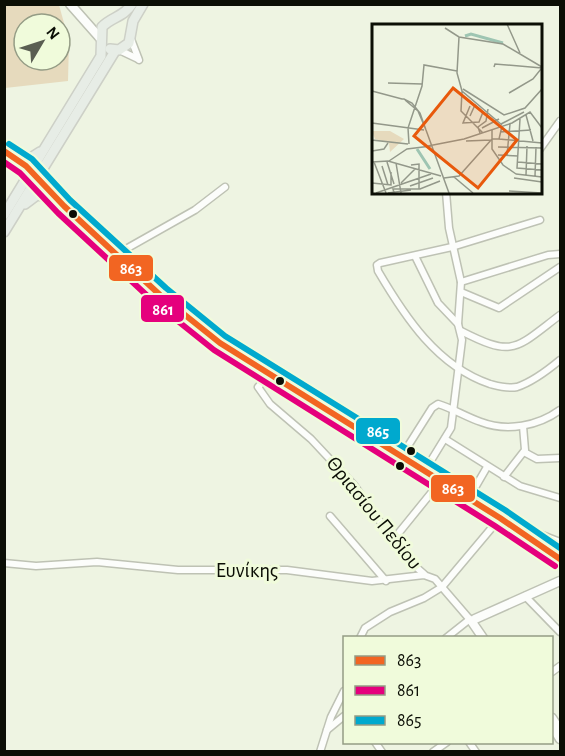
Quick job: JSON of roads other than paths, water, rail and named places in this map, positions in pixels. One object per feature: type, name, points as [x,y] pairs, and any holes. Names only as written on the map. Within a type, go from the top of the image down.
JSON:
[{"type":"main road","points":[[70,4],[107,48],[117,51]]},
{"type":"main road","points":[[4,232],[15,214],[49,141],[101,56],[102,27],[125,14],[132,4]]},
{"type":"main road","points":[[4,215],[117,51],[127,46],[133,21],[143,4]]},
{"type":"main road","points":[[78,16],[94,22],[125,23],[131,35]]},
{"type":"main road","points":[[16,158],[35,157],[49,141]]},
{"type":"main road","points":[[5,152],[191,321],[268,376],[469,498],[558,557]]},
{"type":"main road","points":[[5,152],[16,158],[50,197],[64,206]]},
{"type":"main road","points":[[15,214],[34,196],[50,197]]},
{"type":"main road","points":[[472,620],[561,581]]},
{"type":"main road","points":[[472,620],[482,636]]},
{"type":"main road","points":[[472,620],[488,636]]},
{"type":"street","points":[[117,51],[139,60],[131,35]]},
{"type":"street","points":[[541,148],[561,121]]},
{"type":"street","points":[[117,254],[195,210],[225,187]]},
{"type":"street","points":[[424,472],[451,428],[462,340],[459,327],[461,282],[452,247],[446,194]]},
{"type":"street","points":[[540,220],[452,247],[377,265],[378,271],[415,327],[441,356],[457,368],[480,380],[511,388],[524,384],[561,360]]},
{"type":"street","points":[[461,282],[548,255],[561,254]]},
{"type":"street","points":[[415,256],[438,303],[459,327],[492,346],[510,347],[531,337],[561,315]]},
{"type":"street","points":[[462,292],[499,309],[561,267]]},
{"type":"street","name":"Θριασίου Πεδίου","points":[[268,376],[258,387],[265,398],[303,432],[354,485],[406,559],[424,575]]},
{"type":"street","points":[[401,457],[435,405],[452,409],[498,427],[524,426],[561,410]]},
{"type":"street","points":[[504,477],[524,452],[524,426]]},
{"type":"street","points":[[445,439],[504,477],[529,490],[561,498]]},
{"type":"street","points":[[524,452],[537,459],[561,458]]},
{"type":"street","points":[[469,498],[487,466]]},
{"type":"street","points":[[393,540],[440,482]]},
{"type":"street","points":[[330,516],[386,581]]},
{"type":"street","points":[[361,636],[365,628],[390,612],[424,598],[442,587],[500,518]]},
{"type":"street","points":[[523,533],[542,535],[561,542],[558,557]]},
{"type":"street","name":"Ευνίκης","points":[[4,563],[36,566],[97,562],[178,570],[287,570],[353,581],[386,581],[407,575],[424,575]]},
{"type":"street","points":[[424,575],[435,579],[472,620],[449,636]]},
{"type":"street","points":[[525,596],[561,632]]},
{"type":"street","points":[[320,752],[343,695]]},
{"type":"street","points":[[327,730],[343,718]]}]
